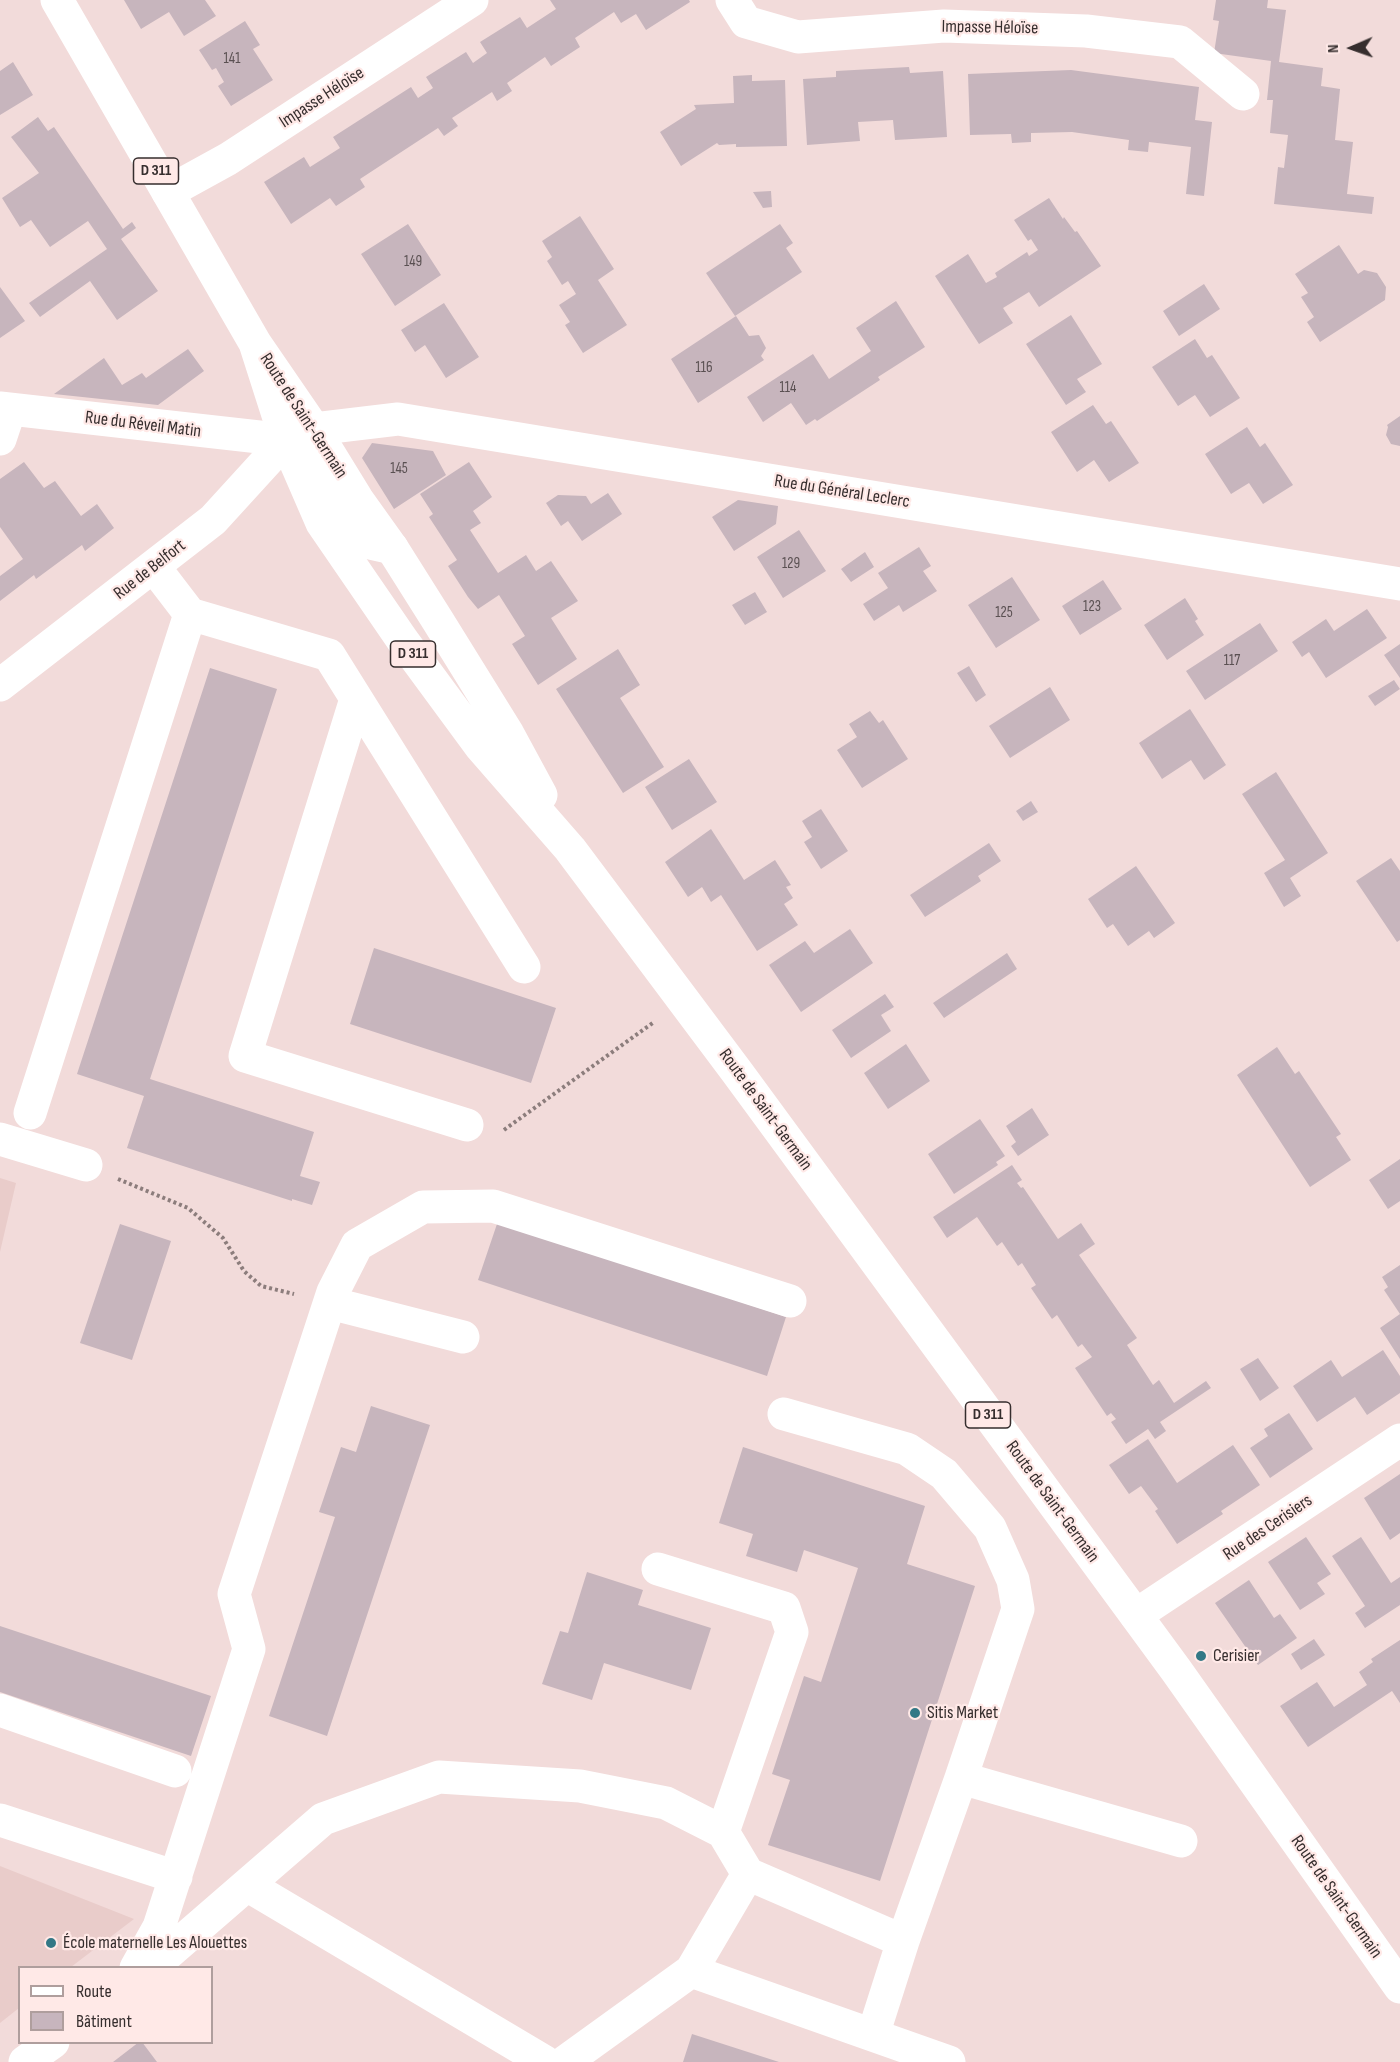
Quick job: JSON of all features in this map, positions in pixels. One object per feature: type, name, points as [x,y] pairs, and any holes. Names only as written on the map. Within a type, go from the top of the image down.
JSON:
[{"type":"street","name":"D 311","points":[[57,0],[168,192]]},
{"type":"street","name":"Impasse Héloïse","points":[[168,192],[228,159],[472,0]]},
{"type":"street","name":"Impasse Héloïse","points":[[732,0],[746,22],[798,37],[944,26],[1086,31],[1180,42],[1244,94]]},
{"type":"street","name":"Route de Saint-Germain","points":[[168,192],[255,343],[300,435],[311,465],[365,542],[392,548],[508,734],[570,849]]},
{"type":"street","name":"Rue du Réveil Matin","points":[[3,418],[300,435]]},
{"type":"street","name":"Rue du Général Leclerc","points":[[300,435],[398,419],[1400,584]]},
{"type":"street","name":"Route de Saint-Germain","points":[[300,435],[322,523],[403,642],[481,747],[570,849],[683,1000],[1136,1615],[1400,1987]]},
{"type":"street","name":"Rue de Belfort","points":[[0,685],[213,520],[300,435]]},
{"type":"street","points":[[154,567],[190,614],[329,655],[524,968]]},
{"type":"street","points":[[30,1113],[190,614]]},
{"type":"street","points":[[356,699],[245,1056],[466,1125]]},
{"type":"street","points":[[0,1139],[86,1165]]},
{"type":"street","points":[[137,1966],[159,1928],[249,1649],[234,1594],[330,1303],[357,1245],[423,1207],[493,1206],[790,1301]]},
{"type":"street","points":[[330,1303],[463,1337]]},
{"type":"street","points":[[784,1414],[907,1449],[944,1474],[990,1528],[1013,1580],[1018,1609],[903,1941],[873,2035]]},
{"type":"street","name":"Rue des Cerisiers","points":[[1136,1615],[1400,1440]]},
{"type":"street","points":[[658,1569],[783,1608],[792,1632],[723,1832]]},
{"type":"street","points":[[0,1710],[175,1771]]},
{"type":"street","points":[[153,1966],[323,1819],[439,1777],[580,1786],[666,1803],[723,1832],[748,1874],[903,1941]]},
{"type":"street","points":[[961,1778],[1181,1841]]},
{"type":"street","points":[[0,1820],[176,1877]]},
{"type":"street","points":[[565,2062],[691,1971],[748,1874]]},
{"type":"street","points":[[246,1885],[545,2062]]},
{"type":"street","points":[[691,1971],[949,2062]]},
{"type":"street","points":[[25,2062],[52,2044]]},
{"type":"path","points":[[501,1132],[683,1000]]},
{"type":"path","points":[[86,1165],[188,1208],[223,1238],[244,1271],[261,1286],[330,1303]]},
{"type":"shaded area","points":[[0,1178],[16,1183],[0,1252]]},
{"type":"shaded area","name":"École maternelle Les Alouettes","points":[[0,1866],[134,1919],[72,1966],[18,1966],[18,2009],[0,2023]]},
{"type":"building","points":[[124,0],[205,0],[216,16],[184,36],[169,12],[141,29]]},
{"type":"building","points":[[550,0],[689,0],[690,2],[646,30],[636,14],[621,23],[614,12],[575,38],[580,47],[551,66],[545,57],[507,83],[512,91],[497,101],[492,92],[452,118],[458,126],[444,136],[438,128],[360,179],[365,187],[336,206],[330,198],[291,224],[264,182],[304,157],[310,167],[340,148],[333,137],[411,87],[418,98],[433,88],[426,77],[466,52],[473,63],[487,53],[480,42],[520,17],[527,28],[556,9]]},
{"type":"building","points":[[1216,0],[1268,0],[1267,8],[1286,10],[1279,62],[1323,68],[1321,86],[1340,89],[1335,140],[1353,142],[1347,194],[1374,197],[1372,214],[1274,204],[1278,167],[1284,168],[1288,135],[1270,133],[1273,100],[1267,100],[1271,61],[1214,53],[1219,21],[1213,20]]},
{"type":"building","points":[[245,21],[260,45],[253,49],[273,80],[231,106],[218,86],[224,82],[216,68],[212,70],[199,50]]},
{"type":"building","points":[[13,62],[33,95],[0,115],[0,71]]},
{"type":"building","points":[[909,67],[910,73],[943,71],[947,137],[895,140],[893,120],[858,122],[860,141],[807,145],[803,79],[836,77],[836,71]]},
{"type":"building","points":[[1071,70],[1199,87],[1195,120],[1212,122],[1204,196],[1186,194],[1191,147],[1149,142],[1148,152],[1128,150],[1129,140],[1072,132],[1031,133],[1031,142],[1012,143],[1011,134],[970,135],[968,74]]},
{"type":"building","points":[[752,75],[752,81],[785,80],[787,146],[736,147],[736,144],[719,145],[717,143],[681,166],[660,132],[696,109],[694,105],[734,103],[733,76]]},
{"type":"building","points":[[38,117],[48,131],[54,127],[123,229],[132,222],[136,228],[121,239],[158,291],[117,320],[90,281],[40,317],[29,303],[107,249],[88,221],[50,247],[31,220],[20,227],[2,198],[39,173],[11,137]]},
{"type":"building","points":[[771,191],[772,207],[763,208],[753,192]]},
{"type":"building","points":[[1049,198],[1063,219],[1064,217],[1075,232],[1077,231],[1101,266],[1039,307],[1029,292],[1003,308],[1013,323],[979,344],[935,276],[968,254],[986,283],[997,277],[995,273],[1027,252],[1029,256],[1038,250],[1031,239],[1028,241],[1014,220]]},
{"type":"building","points":[[580,216],[614,269],[598,280],[627,325],[583,353],[565,325],[570,322],[559,305],[576,294],[568,281],[562,285],[547,261],[552,257],[542,241]]},
{"type":"building","points":[[408,224],[441,275],[395,306],[361,254]]},
{"type":"building","points":[[780,224],[793,243],[786,248],[802,272],[735,316],[706,273]]},
{"type":"building","points":[[1339,245],[1358,274],[1364,270],[1377,273],[1386,287],[1385,300],[1320,342],[1307,322],[1314,317],[1301,297],[1308,293],[1295,274]]},
{"type":"building","points":[[1204,284],[1220,309],[1179,336],[1163,311]]},
{"type":"building","points":[[0,287],[25,321],[0,338]]},
{"type":"building","points":[[896,301],[925,347],[878,377],[880,380],[817,421],[815,419],[806,425],[791,403],[763,422],[747,397],[813,354],[829,379],[871,351],[856,328]]},
{"type":"building","points":[[444,303],[479,357],[446,378],[425,345],[415,352],[401,330]]},
{"type":"building","points":[[1071,315],[1102,364],[1077,379],[1086,392],[1066,405],[1026,344]]},
{"type":"building","points":[[736,316],[749,336],[759,335],[766,348],[761,356],[764,360],[698,403],[671,359]]},
{"type":"building","points":[[1195,339],[1207,358],[1212,355],[1240,398],[1210,417],[1195,395],[1178,406],[1152,367]]},
{"type":"building","points":[[188,349],[204,371],[158,405],[54,394],[104,358],[122,385],[142,373],[146,378]]},
{"type":"building","points":[[1093,405],[1106,424],[1111,421],[1139,463],[1109,482],[1094,460],[1077,472],[1051,432]]},
{"type":"building","points":[[1400,416],[1400,446],[1391,444],[1386,435],[1387,425]]},
{"type":"building","points":[[1247,427],[1260,447],[1265,443],[1293,485],[1263,504],[1249,483],[1231,494],[1205,454]]},
{"type":"building","points":[[372,443],[433,451],[446,475],[394,509],[362,458]]},
{"type":"building","points":[[24,462],[44,488],[55,481],[81,516],[97,504],[114,528],[85,551],[82,545],[36,579],[34,575],[0,601],[0,576],[23,559],[0,527],[0,479]]},
{"type":"building","points":[[469,462],[492,497],[473,511],[481,523],[470,530],[498,573],[526,555],[536,571],[551,561],[578,601],[551,618],[577,659],[538,685],[512,644],[525,636],[499,595],[478,609],[468,597],[448,566],[457,560],[429,517],[433,514],[420,494]]},
{"type":"building","points":[[608,493],[622,514],[582,541],[568,521],[561,526],[546,503],[558,495],[586,496],[591,504]]},
{"type":"building","points":[[738,500],[778,506],[776,524],[734,551],[712,517]]},
{"type":"building","points":[[799,530],[826,571],[783,598],[757,557]]},
{"type":"building","points":[[919,547],[931,566],[923,571],[937,591],[903,612],[899,605],[874,621],[863,604],[888,588],[878,573]]},
{"type":"building","points":[[865,552],[874,567],[851,582],[841,569]]},
{"type":"building","points":[[1012,577],[1040,620],[996,648],[968,605]]},
{"type":"building","points":[[1103,580],[1122,609],[1080,635],[1062,606]]},
{"type":"building","points":[[755,592],[767,612],[745,625],[732,605]]},
{"type":"building","points":[[1185,598],[1198,619],[1195,621],[1204,635],[1167,660],[1144,625]]},
{"type":"building","points":[[1367,609],[1387,638],[1326,678],[1309,652],[1302,657],[1292,642],[1326,619],[1334,631]]},
{"type":"building","points":[[1260,623],[1278,651],[1205,700],[1186,671]]},
{"type":"building","points":[[1400,644],[1400,678],[1384,655]]},
{"type":"building","points":[[618,649],[640,685],[620,698],[664,767],[623,793],[556,689]]},
{"type":"building","points":[[969,666],[986,695],[976,702],[957,673]]},
{"type":"building","points":[[210,668],[277,689],[150,1079],[314,1132],[300,1176],[320,1182],[312,1205],[292,1199],[292,1201],[127,1148],[144,1096],[77,1074]]},
{"type":"building","points":[[1394,680],[1400,689],[1375,706],[1368,696]]},
{"type":"building","points":[[1050,687],[1070,720],[1010,758],[989,726]]},
{"type":"building","points":[[1190,709],[1226,765],[1204,780],[1191,760],[1162,779],[1139,743]]},
{"type":"building","points":[[870,711],[879,723],[883,720],[908,759],[862,788],[837,750],[857,737],[849,724]]},
{"type":"building","points":[[689,759],[717,802],[672,830],[645,787]]},
{"type":"building","points":[[1276,772],[1328,853],[1290,878],[1301,896],[1284,907],[1264,873],[1285,860],[1242,794]]},
{"type":"building","points":[[1031,801],[1038,812],[1023,821],[1016,811]]},
{"type":"building","points":[[821,809],[848,851],[821,869],[804,842],[812,837],[802,821]]},
{"type":"building","points":[[711,829],[744,880],[775,860],[791,885],[786,887],[793,898],[784,904],[798,925],[757,951],[721,895],[711,902],[702,887],[688,897],[665,862]]},
{"type":"building","points":[[989,843],[1001,861],[978,876],[981,881],[925,917],[910,895]]},
{"type":"building","points":[[1391,858],[1400,871],[1400,940],[1397,942],[1356,881]]},
{"type":"building","points":[[1136,866],[1175,923],[1154,938],[1149,931],[1128,946],[1113,924],[1107,928],[1088,899]]},
{"type":"building","points":[[850,929],[873,963],[801,1012],[769,965],[805,941],[814,953]]},
{"type":"building","points":[[374,948],[556,1008],[531,1083],[350,1024]]},
{"type":"building","points":[[1007,953],[1017,969],[944,1018],[933,1003]]},
{"type":"building","points":[[885,994],[894,1007],[881,1015],[891,1031],[851,1058],[832,1030]]},
{"type":"building","points":[[906,1044],[930,1081],[888,1109],[864,1073]]},
{"type":"building","points":[[1277,1047],[1295,1074],[1299,1071],[1341,1134],[1336,1137],[1351,1160],[1310,1187],[1237,1075]]},
{"type":"building","points":[[1032,1108],[1049,1135],[1018,1156],[1011,1146],[1016,1142],[1006,1126]]},
{"type":"building","points":[[980,1119],[1005,1156],[996,1162],[998,1165],[954,1194],[928,1154]]},
{"type":"building","points":[[1400,1159],[1400,1201],[1388,1209],[1369,1180]]},
{"type":"building","points":[[1012,1165],[1022,1180],[1017,1183],[1021,1188],[1023,1187],[1058,1239],[1081,1223],[1095,1244],[1079,1255],[1137,1338],[1127,1345],[1153,1385],[1159,1380],[1174,1403],[1206,1381],[1211,1388],[1160,1422],[1166,1431],[1155,1439],[1148,1429],[1126,1444],[1111,1422],[1116,1419],[1111,1413],[1107,1416],[1075,1368],[1092,1357],[1082,1344],[1078,1347],[1057,1315],[1052,1319],[1031,1288],[1036,1285],[1022,1263],[1018,1266],[1002,1242],[997,1246],[977,1217],[947,1238],[933,1217]]},
{"type":"building","points":[[498,1221],[786,1317],[767,1376],[478,1280]]},
{"type":"building","points":[[120,1224],[171,1241],[132,1360],[80,1343]]},
{"type":"building","points":[[1400,1265],[1400,1314],[1384,1290],[1388,1287],[1382,1277]]},
{"type":"building","points":[[1400,1314],[1400,1359],[1380,1328]]},
{"type":"building","points":[[1383,1350],[1400,1376],[1400,1393],[1367,1415],[1355,1397],[1317,1422],[1293,1386],[1331,1360],[1342,1377]]},
{"type":"building","points":[[1258,1358],[1279,1388],[1260,1401],[1240,1369]]},
{"type":"building","points":[[371,1406],[430,1425],[327,1736],[269,1716],[335,1517],[319,1512],[341,1447],[356,1452]]},
{"type":"building","points":[[1289,1413],[1313,1449],[1270,1478],[1250,1448],[1268,1436],[1264,1429]]},
{"type":"building","points":[[1148,1439],[1177,1483],[1233,1445],[1260,1485],[1221,1511],[1223,1514],[1177,1544],[1155,1511],[1158,1509],[1141,1486],[1129,1494],[1109,1465]]},
{"type":"building","points":[[743,1447],[925,1506],[907,1564],[975,1586],[880,1881],[768,1845],[790,1780],[772,1774],[804,1676],[821,1682],[858,1568],[804,1550],[797,1572],[746,1556],[753,1534],[719,1523]]},
{"type":"building","points":[[1400,1474],[1400,1533],[1390,1540],[1364,1498]]},
{"type":"building","points":[[1306,1537],[1331,1574],[1317,1583],[1325,1594],[1300,1610],[1268,1562]]},
{"type":"building","points":[[1361,1537],[1391,1583],[1400,1577],[1400,1605],[1365,1628],[1355,1613],[1365,1606],[1332,1556]]},
{"type":"building","points":[[587,1572],[643,1590],[638,1605],[711,1628],[691,1690],[604,1663],[592,1700],[542,1684],[560,1631],[568,1633]]},
{"type":"building","points":[[1249,1580],[1274,1618],[1280,1614],[1297,1638],[1258,1665],[1215,1603]]},
{"type":"building","points":[[0,1626],[211,1696],[191,1756],[0,1692]]},
{"type":"building","points":[[1314,1639],[1325,1655],[1301,1670],[1291,1654]]},
{"type":"building","points":[[1400,1640],[1400,1703],[1392,1691],[1308,1747],[1280,1706],[1317,1682],[1334,1707],[1367,1685],[1359,1672],[1373,1662],[1371,1659]]},
{"type":"building","points":[[692,2034],[779,2062],[683,2062]]},
{"type":"building","points":[[136,2044],[144,2044],[157,2062],[113,2062]]},
{"type":"place","name":"Cerisier","points":[[1201,1656]]},
{"type":"place","name":"Sitis Market","points":[[915,1713]]},
{"type":"place","name":"École maternelle Les Alouettes","points":[[51,1943]]}]
